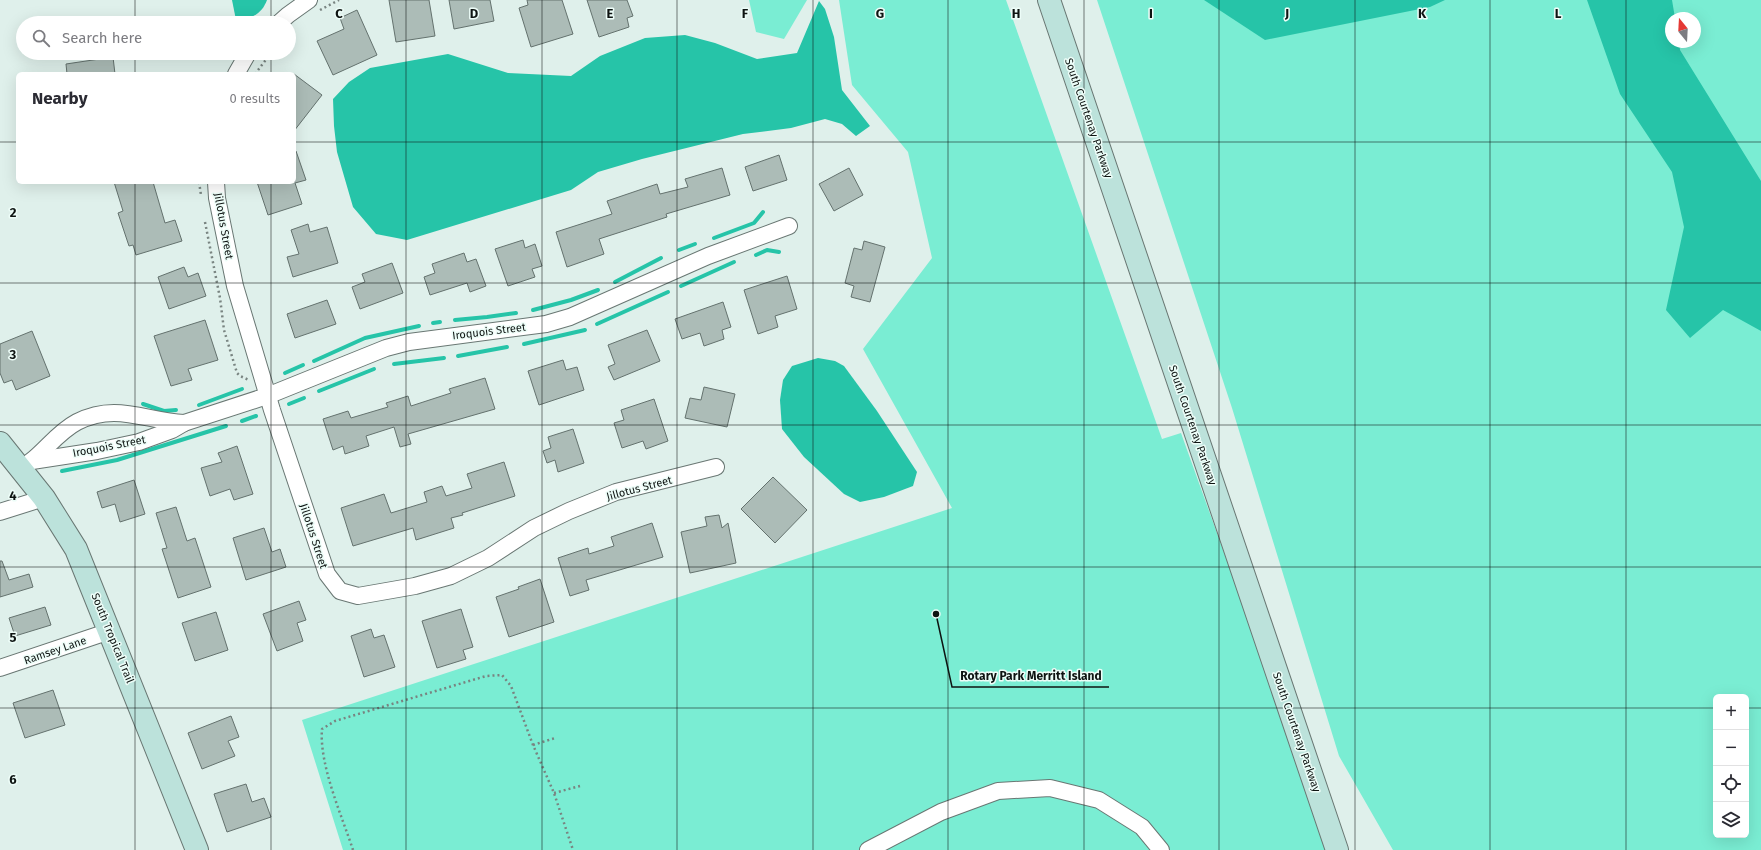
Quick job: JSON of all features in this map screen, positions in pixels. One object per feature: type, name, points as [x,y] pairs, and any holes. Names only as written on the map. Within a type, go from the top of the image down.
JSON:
[{"type":"main road","name":"South Courtenay Parkway","points":[[1049,0],[1337,850]]},
{"type":"main road","name":"South Tropical Trail","points":[[0,442],[26,464],[44,498],[76,549],[197,850]]},
{"type":"street","points":[[287,16],[310,0]]},
{"type":"street","points":[[237,72],[244,60]]},
{"type":"street","name":"Jillotus Street","points":[[216,184],[217,198],[235,286],[267,396],[326,574],[340,591],[358,596],[415,586],[451,576],[488,558],[534,528],[569,511],[616,492],[716,467]]},
{"type":"street","name":"Iroquois Street","points":[[26,464],[139,442],[172,430],[184,423],[267,396],[386,348],[401,344],[460,335],[546,324],[570,317],[708,256],[790,226]]},
{"type":"street","name":"Iroquois Street","points":[[26,464],[58,436],[77,422],[102,414],[121,412],[165,422],[184,423]]},
{"type":"street","points":[[0,512],[44,498]]},
{"type":"street","name":"Ramsey Lane","points":[[0,668],[110,631]]},
{"type":"street","points":[[868,850],[941,812],[998,791],[1050,788],[1100,800],[1142,827],[1161,850]]},
{"type":"path","points":[[257,72],[266,60]]},
{"type":"path","points":[[353,850],[332,788],[321,743],[322,729],[336,721],[486,676],[502,675],[511,686],[533,745],[554,792],[574,850]]},
{"type":"path","points":[[533,745],[555,738]]},
{"type":"path","points":[[554,792],[580,786]]},
{"type":"shaded area","points":[[232,0],[267,0],[262,9],[255,15],[235,16]]},
{"type":"shaded area","points":[[749,0],[807,0],[784,39],[756,32]]},
{"type":"shaded area","points":[[839,0],[1006,0],[1162,439],[1181,433],[1331,850],[343,850],[302,720],[952,508],[863,349],[932,258],[908,152],[852,85]]},
{"type":"shaded area","points":[[1097,0],[1761,0],[1761,850],[1393,850],[1339,756],[1232,408]]},
{"type":"shaded area","points":[[1204,0],[1445,0],[1430,7],[1265,40]]},
{"type":"shaded area","points":[[1587,0],[1672,0],[1674,12],[1665,12],[1665,48],[1680,48],[1761,181],[1761,331],[1723,310],[1690,338],[1666,310],[1684,227],[1672,172],[1620,94]]},
{"type":"shaded area","points":[[819,1],[825,9],[834,37],[842,90],[870,126],[856,136],[842,124],[825,119],[791,128],[743,134],[642,159],[598,172],[571,190],[407,240],[376,234],[353,207],[337,152],[333,99],[349,82],[370,68],[448,54],[508,73],[571,76],[600,56],[645,38],[685,35],[715,43],[757,59],[797,53]]},
{"type":"shaded area","points":[[818,358],[835,361],[844,366],[877,411],[917,472],[913,486],[884,497],[860,502],[844,494],[804,457],[782,429],[780,400],[783,380],[792,366]]},
{"type":"building","points":[[389,0],[429,0],[435,36],[396,42]]},
{"type":"building","points":[[449,0],[490,0],[494,21],[454,29]]},
{"type":"building","points":[[527,0],[562,0],[573,34],[531,47],[519,8],[528,5]]},
{"type":"building","points":[[587,0],[627,0],[633,16],[627,18],[629,27],[599,37]]},
{"type":"building","points":[[357,10],[377,55],[333,75],[317,41],[344,29],[340,18]]},
{"type":"building","points":[[93,60],[113,60],[115,72],[67,72],[66,64]]},
{"type":"building","points":[[296,76],[322,95],[296,128]]},
{"type":"building","points":[[296,151],[306,180],[296,183]]},
{"type":"building","points":[[779,155],[787,180],[753,191],[745,167]]},
{"type":"building","points":[[722,168],[730,195],[666,214],[667,217],[599,239],[604,254],[567,267],[556,232],[612,214],[607,201],[657,184],[660,194],[688,187],[685,179]]},
{"type":"building","points":[[849,168],[863,195],[834,211],[819,184]]},
{"type":"building","points":[[115,184],[154,184],[165,223],[175,220],[182,241],[136,255],[133,245],[129,246],[118,213],[123,211]]},
{"type":"building","points":[[258,184],[295,184],[302,204],[268,215]]},
{"type":"building","points":[[308,224],[310,232],[327,227],[338,263],[293,277],[287,257],[299,254],[291,230]]},
{"type":"building","points":[[523,240],[525,248],[535,244],[542,266],[532,269],[535,277],[508,286],[495,249]]},
{"type":"building","points":[[864,241],[885,247],[870,302],[851,297],[854,286],[845,283],[854,248],[862,250]]},
{"type":"building","points":[[464,253],[467,262],[476,259],[486,286],[470,292],[467,283],[430,295],[424,277],[435,273],[432,264]]},
{"type":"building","points":[[392,263],[403,293],[360,309],[352,287],[365,282],[362,274]]},
{"type":"building","points":[[184,267],[188,277],[198,273],[206,296],[169,309],[158,277]]},
{"type":"building","points":[[787,276],[797,309],[775,316],[778,327],[758,334],[744,290]]},
{"type":"building","points":[[327,300],[336,324],[295,338],[287,314]]},
{"type":"building","points":[[723,302],[731,327],[722,330],[724,339],[704,346],[700,333],[682,339],[675,319]]},
{"type":"building","points":[[205,320],[218,360],[188,369],[192,380],[171,386],[154,336]]},
{"type":"building","points":[[647,330],[660,361],[614,380],[608,367],[615,364],[608,345]]},
{"type":"building","points":[[32,331],[50,376],[16,390],[12,380],[4,383],[0,373],[0,344]]},
{"type":"building","points":[[563,360],[566,370],[577,367],[584,390],[539,405],[528,371]]},
{"type":"building","points":[[485,378],[495,409],[408,434],[411,444],[400,447],[394,427],[366,436],[369,446],[345,454],[343,446],[333,450],[323,419],[348,411],[351,418],[388,407],[386,403],[408,396],[411,406],[451,393],[449,389]]},
{"type":"building","points":[[704,387],[735,394],[727,427],[685,418],[690,398],[701,400]]},
{"type":"building","points":[[654,399],[668,441],[646,449],[643,441],[622,448],[614,423],[624,420],[621,410]]},
{"type":"building","points":[[573,429],[584,463],[558,472],[555,460],[547,463],[543,451],[551,448],[548,437]]},
{"type":"building","points":[[237,446],[253,494],[234,500],[230,489],[210,496],[201,468],[222,462],[218,453]]},
{"type":"building","points":[[504,462],[515,496],[462,513],[463,515],[451,518],[454,528],[416,540],[413,528],[353,546],[341,508],[384,494],[391,513],[427,502],[424,492],[442,486],[446,496],[472,488],[467,474]]},
{"type":"building","points":[[773,477],[807,510],[775,543],[741,509]]},
{"type":"building","points":[[134,480],[145,514],[120,522],[115,504],[102,508],[97,492]]},
{"type":"building","points":[[176,507],[187,541],[195,538],[211,587],[178,598],[162,549],[167,548],[156,513]]},
{"type":"building","points":[[719,515],[722,528],[728,523],[736,563],[690,573],[681,532],[707,526],[705,517]]},
{"type":"building","points":[[652,523],[663,557],[586,580],[589,590],[570,596],[558,558],[588,548],[589,554],[614,546],[611,537]]},
{"type":"building","points":[[264,528],[272,552],[280,549],[286,567],[246,580],[233,538]]},
{"type":"building","points":[[0,561],[2,561],[9,580],[29,574],[33,587],[0,597]]},
{"type":"building","points":[[540,579],[554,622],[509,637],[496,597],[519,589],[518,587]]},
{"type":"building","points":[[299,601],[306,620],[297,623],[303,641],[277,651],[263,614]]},
{"type":"building","points":[[45,607],[51,625],[15,636],[9,618]]},
{"type":"building","points":[[461,609],[473,647],[463,650],[466,659],[437,668],[422,621]]},
{"type":"building","points":[[216,612],[228,650],[195,661],[182,623]]},
{"type":"building","points":[[371,629],[374,638],[384,635],[395,667],[364,677],[351,636]]},
{"type":"building","points":[[53,690],[65,725],[25,738],[13,703]]},
{"type":"building","points":[[231,716],[239,737],[228,741],[235,756],[202,769],[188,733]]},
{"type":"building","points":[[246,784],[252,802],[264,798],[271,817],[227,832],[214,794]]},
{"type":"waterway","points":[[714,238],[754,223],[763,212]]},
{"type":"waterway","points":[[679,250],[695,244]]},
{"type":"waterway","points":[[756,255],[767,250],[779,252]]},
{"type":"waterway","points":[[615,282],[661,258]]},
{"type":"waterway","points":[[681,286],[734,262]]},
{"type":"waterway","points":[[533,310],[571,300],[598,290]]},
{"type":"waterway","points":[[597,324],[668,292]]},
{"type":"waterway","points":[[455,320],[516,313]]},
{"type":"waterway","points":[[433,323],[440,322]]},
{"type":"waterway","points":[[314,361],[365,338],[419,326]]},
{"type":"waterway","points":[[524,344],[585,330]]},
{"type":"waterway","points":[[458,356],[507,347]]},
{"type":"waterway","points":[[394,364],[444,358]]},
{"type":"waterway","points":[[285,373],[303,365]]},
{"type":"waterway","points":[[319,391],[374,369]]},
{"type":"waterway","points":[[199,405],[242,389]]},
{"type":"waterway","points":[[289,404],[304,398]]},
{"type":"waterway","points":[[143,404],[164,411],[176,410]]},
{"type":"waterway","points":[[242,421],[256,416]]},
{"type":"waterway","points":[[62,471],[117,460],[226,426]]},
{"type":"place","name":"Rotary Park Merritt Island","points":[[936,614]]}]
